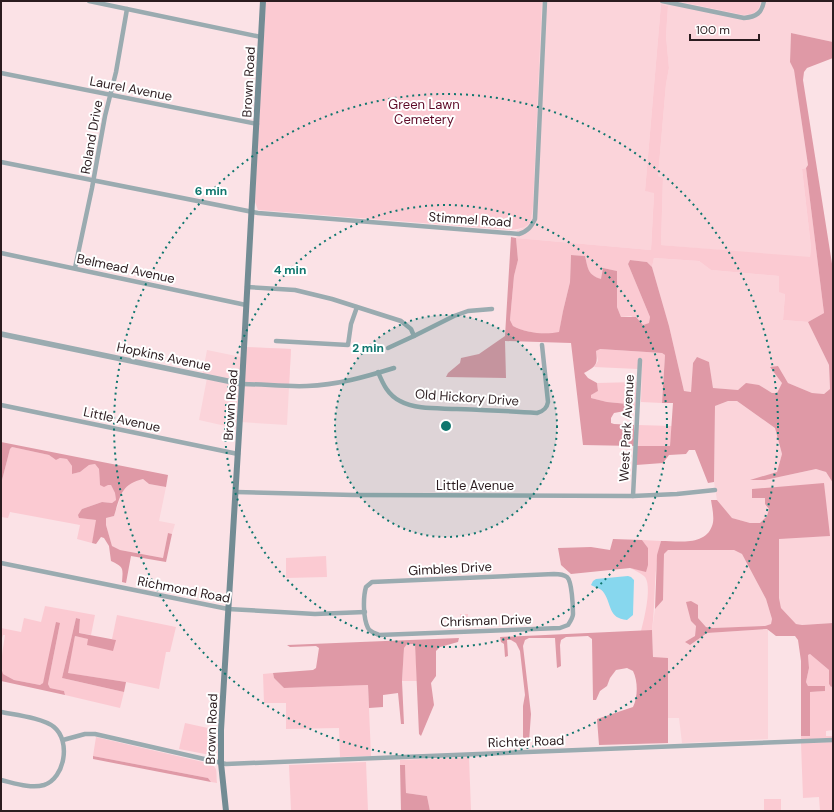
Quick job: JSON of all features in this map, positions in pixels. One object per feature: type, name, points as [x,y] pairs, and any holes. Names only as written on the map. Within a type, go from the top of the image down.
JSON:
[{"type":"main road","name":"Brown Road","points":[[226,811],[221,763],[221,730],[236,492],[263,1]]},
{"type":"street","points":[[89,1],[261,37]]},
{"type":"street","name":"Stimmel Road","points":[[1,162],[252,212],[519,234],[532,226],[535,219],[545,1]]},
{"type":"street","points":[[662,1],[744,18],[752,18],[763,8],[764,1]]},
{"type":"street","name":"Roland Drive","points":[[75,268],[116,72],[127,9]]},
{"type":"street","name":"Laurel Avenue","points":[[1,73],[256,124]]},
{"type":"street","name":"Belmead Avenue","points":[[1,253],[246,305]]},
{"type":"street","points":[[247,287],[295,290],[357,307],[401,321],[411,329],[414,336]]},
{"type":"street","points":[[276,341],[348,346],[351,324],[357,307]]},
{"type":"street","points":[[388,348],[454,316],[468,311],[492,309]]},
{"type":"street","name":"Hopkins Avenue","points":[[1,334],[242,384],[306,386],[348,381],[394,368]]},
{"type":"street","name":"Old Hickory Drive","points":[[378,372],[384,386],[391,395],[408,405],[434,408],[542,412],[546,409],[548,402],[542,345]]},
{"type":"street","name":"West Park Avenue","points":[[633,496],[640,360]]},
{"type":"street","name":"Little Avenue","points":[[1,405],[238,454]]},
{"type":"street","name":"Little Avenue","points":[[236,492],[368,496],[633,496],[678,494],[715,490]]},
{"type":"street","name":"Richmond Road","points":[[1,563],[228,609],[315,614],[365,612]]},
{"type":"street","name":"Chrisman Drive","points":[[365,612],[368,628],[371,632],[379,635],[560,628],[568,625],[573,615],[570,580],[563,575]]},
{"type":"street","name":"Gimbles Drive","points":[[365,612],[364,595],[366,586],[372,582],[563,575]]},
{"type":"street","points":[[1,712],[44,722],[54,726],[63,740],[64,753],[61,766],[55,778],[44,785],[30,786],[1,780]]},
{"type":"street","name":"Richter Road","points":[[63,740],[85,734],[95,734],[226,764],[833,740]]},
{"type":"shaded area","points":[[542,1],[676,1],[747,15],[760,5],[761,1],[833,1],[833,42],[791,33],[790,62],[794,70],[808,165],[806,168],[802,169],[811,247],[810,258],[661,245],[663,178],[658,176],[666,84],[669,68],[666,36],[668,6],[661,4],[645,191],[654,192],[651,250],[516,238],[517,230],[521,229],[532,216]]},
{"type":"shaded area","points":[[791,33],[833,42],[833,58],[807,68],[804,72],[803,80],[833,270],[833,483],[826,472],[816,469],[765,480],[750,480],[777,472],[782,454],[775,428],[737,401],[728,401],[715,406],[714,482],[708,483],[695,450],[689,450],[686,454],[669,455],[663,463],[636,465],[637,446],[670,446],[673,403],[662,403],[665,355],[662,353],[600,349],[596,351],[597,359],[595,365],[584,373],[588,378],[597,383],[598,391],[591,395],[591,398],[607,402],[628,404],[630,410],[614,413],[611,418],[611,423],[634,425],[634,446],[583,445],[571,343],[505,341],[506,378],[446,377],[448,373],[460,363],[461,358],[479,354],[505,336],[511,237],[516,238],[518,260],[514,276],[510,320],[513,326],[536,333],[559,332],[570,282],[571,255],[585,256],[589,271],[593,276],[601,279],[603,268],[617,271],[617,307],[621,317],[636,317],[643,325],[649,323],[650,317],[628,264],[630,260],[647,262],[652,267],[669,326],[684,391],[691,392],[693,363],[697,357],[709,362],[713,388],[738,390],[746,383],[759,385],[772,393],[777,393],[782,383],[770,367],[778,366],[788,383],[812,393],[824,394],[830,389],[829,365],[808,322],[824,313],[806,168],[808,165],[794,70],[790,62]]},
{"type":"shaded area","points":[[654,258],[699,261],[711,270],[779,276],[785,293],[783,320],[808,322],[829,365],[830,389],[824,394],[812,393],[788,383],[778,366],[782,383],[777,393],[772,393],[759,385],[738,390],[713,388],[709,363],[693,363],[691,392],[684,391],[669,326],[652,267]]},
{"type":"shaded area","points":[[247,347],[291,349],[287,425],[240,422],[239,429],[199,420],[207,378],[202,376],[207,350],[246,358]]},
{"type":"shaded area","points":[[728,401],[737,401],[775,428],[782,454],[777,472],[752,480],[765,480],[816,469],[826,472],[833,483],[833,623],[796,624],[781,608],[779,598],[779,538],[829,536],[765,498],[769,509],[767,516],[760,523],[750,523],[732,518],[717,500],[714,482],[715,406]]},
{"type":"shaded area","points":[[1,442],[168,475],[166,487],[149,484],[143,479],[130,484],[122,492],[114,516],[106,518],[106,525],[112,546],[120,550],[163,558],[168,533],[172,534],[166,562],[131,556],[126,583],[122,582],[122,568],[111,561],[109,546],[104,538],[101,537],[96,544],[92,543],[96,520],[79,518],[78,515],[82,509],[102,502],[112,503],[116,500],[115,493],[111,485],[104,487],[100,485],[99,469],[95,464],[89,465],[80,472],[72,474],[72,466],[67,459],[60,458],[56,460],[49,455],[12,447],[10,449],[1,484]]},
{"type":"shaded area","points":[[143,479],[149,484],[166,487],[159,521],[175,524],[172,534],[168,533],[163,558],[120,550],[112,546],[106,525],[106,518],[114,516],[124,488],[133,481]]},
{"type":"shaded area","points":[[824,483],[830,536],[779,539],[779,598],[781,608],[796,624],[833,623],[833,686],[831,687],[829,684],[829,670],[810,654],[808,655],[809,668],[806,682],[808,686],[825,686],[825,691],[810,692],[810,736],[801,736],[801,661],[798,640],[795,636],[776,636],[767,629],[707,633],[690,645],[685,642],[695,636],[696,626],[691,621],[686,602],[691,601],[698,605],[698,618],[706,627],[765,626],[771,624],[772,619],[766,599],[742,554],[734,550],[668,550],[664,554],[663,600],[655,609],[657,555],[661,541],[683,542],[697,540],[708,532],[712,526],[713,520],[711,500],[717,500],[732,518],[750,523],[760,523],[767,516],[769,509],[765,504],[765,498],[752,498],[752,489]]},
{"type":"shaded area","points":[[613,539],[642,540],[648,548],[648,565],[646,572],[630,568],[571,574],[561,565],[558,548],[591,547],[610,550]]},
{"type":"shaded area","points":[[668,550],[734,550],[742,554],[766,599],[772,619],[771,624],[765,626],[706,627],[698,618],[698,605],[691,621],[696,626],[695,636],[690,645],[707,633],[768,629],[768,739],[682,743],[679,718],[668,718],[668,658],[653,658],[652,630],[655,609],[663,600],[664,554]]},
{"type":"shaded area","points":[[76,618],[80,619],[79,633],[116,640],[113,651],[87,645],[88,639],[75,636],[68,673],[126,682],[124,692],[62,678]]},
{"type":"shaded area","points":[[56,622],[60,623],[48,684],[50,688],[64,691],[65,695],[1,681],[1,667],[3,674],[14,680],[40,685],[43,683]]},
{"type":"shaded area","points":[[652,630],[653,657],[668,658],[668,743],[599,745],[597,719],[633,707],[637,694],[637,684],[633,671],[627,668],[616,670],[610,678],[607,686],[600,691],[596,700],[593,700],[592,639],[588,636],[566,637],[561,640],[561,666],[557,668],[555,638],[529,638],[525,640],[523,646],[531,714],[529,742],[527,745],[523,746],[523,706],[525,695],[520,651],[516,643],[511,640],[507,640],[508,656],[505,657],[504,644],[501,642],[500,637]]},
{"type":"shaded area","points":[[459,638],[458,642],[440,647],[436,651],[436,676],[431,683],[434,705],[421,736],[419,734],[415,644],[407,644],[404,648],[402,681],[404,724],[401,724],[398,693],[383,695],[383,707],[369,708],[368,685],[284,688],[274,678],[273,673],[313,670],[316,668],[319,648],[316,646],[290,647],[287,645]]},
{"type":"shaded area","points":[[93,756],[208,778],[211,782],[93,759]]},
{"type":"shaded area","points":[[400,765],[405,765],[406,793],[427,796],[430,811],[401,811]]},
{"type":"green space","name":"Green Lawn Cemetery","points":[[266,1],[542,1],[533,206],[528,224],[522,228],[511,230],[258,210],[255,202],[256,175]]},
{"type":"green space","points":[[676,1],[761,1],[755,12],[743,15]]},
{"type":"green space","points":[[661,4],[668,6],[666,36],[669,68],[666,84],[658,176],[663,178],[661,245],[810,257],[811,247],[802,169],[806,168],[824,313],[808,322],[783,320],[785,294],[779,292],[779,276],[711,270],[699,261],[654,258],[652,267],[647,262],[630,260],[628,264],[650,317],[649,323],[643,325],[631,316],[621,317],[617,307],[617,271],[603,268],[602,280],[591,274],[585,256],[571,255],[570,282],[559,333],[535,333],[513,326],[510,320],[514,276],[518,260],[516,238],[651,250],[654,193],[645,191]]},
{"type":"green space","points":[[244,347],[291,349],[289,385],[243,383]]},
{"type":"green space","points":[[599,349],[662,353],[665,355],[662,403],[641,402],[642,358],[638,358],[638,369],[594,367],[598,361],[596,351]]},
{"type":"green space","points":[[637,382],[636,410],[630,410],[628,404],[607,402],[591,398],[590,395],[598,391],[597,383]]},
{"type":"green space","points":[[638,425],[672,426],[670,446],[637,446]]},
{"type":"green space","points":[[12,447],[49,455],[56,460],[60,458],[67,459],[72,466],[72,474],[80,472],[89,465],[95,464],[99,469],[100,485],[111,485],[115,493],[116,500],[112,503],[102,502],[82,509],[79,518],[97,520],[92,543],[77,539],[80,525],[10,512],[8,518],[1,517],[1,484],[10,449]]},
{"type":"green space","points":[[642,540],[661,541],[658,552],[652,630],[641,631],[648,594],[647,580],[644,576],[630,568],[646,571],[648,548]]},
{"type":"green space","points":[[326,556],[327,577],[286,578],[286,558]]},
{"type":"green space","points":[[45,606],[95,615],[91,635],[79,633],[80,619],[76,618],[62,678],[124,692],[120,708],[65,695],[64,691],[50,688],[48,684],[60,623],[43,683],[40,685],[14,680],[3,674],[2,660],[5,635],[3,635],[1,642],[1,628],[21,632],[24,618],[41,622]]},
{"type":"green space","points":[[460,614],[468,614],[468,622],[460,623]]},
{"type":"green space","points":[[117,615],[176,627],[170,652],[166,652],[159,689],[126,682],[67,673],[75,636],[89,639],[88,645],[116,640],[112,639]]},
{"type":"green space","points":[[407,644],[415,644],[417,681],[402,681],[404,648]]},
{"type":"green space","points":[[810,654],[829,670],[829,684],[831,687],[833,686],[833,730],[826,731],[826,736],[833,736],[833,738],[801,740],[801,736],[810,736],[810,692],[825,691],[808,686],[806,682],[809,668],[808,655]]},
{"type":"green space","points":[[273,673],[274,678],[284,688],[368,685],[371,756],[340,757],[339,728],[286,729],[286,703],[264,703],[263,674]]},
{"type":"green space","points":[[185,723],[217,730],[215,751],[212,754],[179,749]]},
{"type":"green space","points":[[96,737],[203,762],[216,768],[217,783],[211,782],[208,778],[93,756]]},
{"type":"green space","points":[[833,742],[833,811],[820,811],[819,797],[803,798],[801,743]]},
{"type":"green space","points":[[469,757],[471,810],[430,811],[427,796],[406,793],[405,765],[400,765],[400,760]]},
{"type":"green space","points":[[366,762],[368,811],[291,811],[289,765]]},
{"type":"green space","points":[[764,799],[781,799],[781,811],[764,811]]},
{"type":"water","points":[[628,576],[634,580],[633,615],[627,620],[621,619],[613,614],[603,591],[591,585],[596,579]]}]
